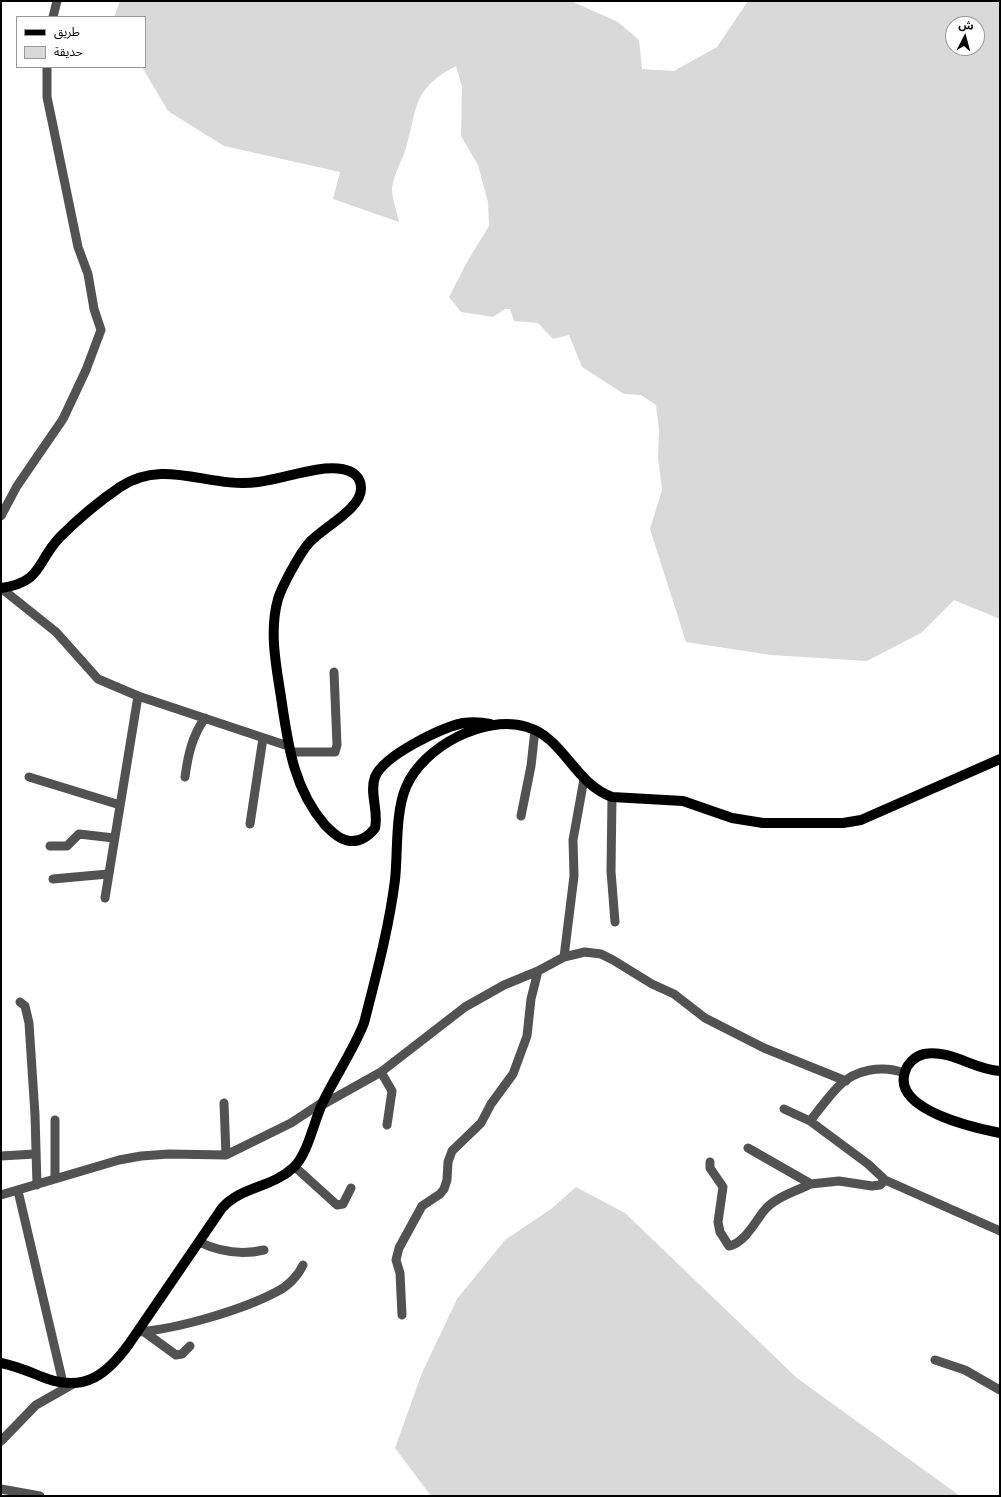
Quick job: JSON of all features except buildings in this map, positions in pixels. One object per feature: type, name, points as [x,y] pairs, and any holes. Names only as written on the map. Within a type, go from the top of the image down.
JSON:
[{"type":"main road","points":[[1,588],[14,586],[30,578],[43,564],[58,539],[119,488],[137,477],[152,473],[172,474],[233,484],[256,483],[326,469],[351,471],[358,476],[362,492],[359,499],[345,513],[318,533],[307,544],[279,596],[276,607],[274,628],[276,661],[289,749],[297,780],[306,800],[318,817],[335,835],[343,840],[356,841],[365,838],[375,828],[373,788],[375,778],[379,770],[393,757],[408,747],[451,727],[475,722],[518,726],[535,730],[547,737],[584,779],[597,790],[612,797],[683,801],[747,822],[843,823],[861,820],[1000,759]]},
{"type":"main road","points":[[1,1362],[63,1383],[74,1383],[94,1378],[106,1371],[118,1360],[140,1332],[222,1208],[231,1198],[276,1179],[295,1167],[302,1155],[323,1103],[358,1038],[374,987],[395,881],[402,804],[407,786],[423,761],[439,748],[461,735],[496,725]]},
{"type":"main road","points":[[1000,1071],[988,1071],[961,1060],[937,1053],[922,1054],[909,1063],[904,1073],[903,1084],[906,1092],[918,1104],[957,1123],[1000,1133]]},
{"type":"street","points":[[53,16],[57,1]]},
{"type":"street","points":[[1,516],[17,486],[63,419],[86,370],[100,330],[94,309],[88,274],[78,247],[52,120],[48,97],[47,68]]},
{"type":"street","points":[[1,588],[56,632],[93,675],[138,696],[263,738],[289,749],[335,752],[337,745],[334,672]]},
{"type":"street","points":[[105,898],[138,696]]},
{"type":"street","points":[[185,776],[188,756],[194,735],[205,718]]},
{"type":"street","points":[[520,816],[531,766],[535,730]]},
{"type":"street","points":[[250,824],[263,738]]},
{"type":"street","points":[[29,777],[120,805]]},
{"type":"street","points":[[564,957],[574,876],[573,840],[584,779]]},
{"type":"street","points":[[612,797],[611,871],[615,922]]},
{"type":"street","points":[[50,846],[67,846],[79,834],[114,838]]},
{"type":"street","points":[[53,879],[108,874]]},
{"type":"street","points":[[1,1195],[119,1160],[141,1156],[175,1154],[226,1155],[291,1123],[323,1103],[381,1072],[465,1007],[504,985],[538,971],[564,957],[585,952],[594,952],[607,956],[652,984],[674,994],[705,1018],[764,1048],[846,1080]]},
{"type":"street","points":[[402,1314],[400,1276],[396,1260],[399,1248],[422,1206],[440,1194],[444,1189],[447,1180],[448,1162],[452,1151],[480,1124],[490,1104],[513,1074],[526,1036],[531,999],[538,971]]},
{"type":"street","points":[[20,1002],[25,1006],[29,1023],[35,1115],[36,1185]]},
{"type":"street","points":[[810,1121],[838,1086],[846,1080],[858,1074],[884,1068],[892,1068],[904,1073]]},
{"type":"street","points":[[381,1072],[392,1091],[387,1125]]},
{"type":"street","points":[[224,1103],[226,1155]]},
{"type":"street","points":[[784,1109],[810,1121],[868,1164],[885,1180],[1000,1231]]},
{"type":"street","points":[[55,1120],[55,1179]]},
{"type":"street","points":[[748,1148],[811,1184]]},
{"type":"street","points":[[1,1156],[35,1154]]},
{"type":"street","points":[[710,1162],[710,1168],[723,1187],[718,1222],[720,1232],[729,1246],[735,1245],[740,1241],[764,1210],[776,1201],[811,1184],[839,1181],[872,1186],[880,1185],[885,1180]]},
{"type":"street","points":[[295,1167],[337,1205],[343,1204],[351,1188]]},
{"type":"street","points":[[18,1191],[63,1383]]},
{"type":"street","points":[[199,1242],[213,1249],[232,1252],[264,1250]]},
{"type":"street","points":[[140,1332],[206,1317],[255,1302],[279,1291],[298,1274],[303,1265]]},
{"type":"street","points":[[140,1332],[176,1355],[182,1354],[190,1346]]},
{"type":"street","points":[[935,1360],[965,1370],[1000,1390]]},
{"type":"street","points":[[1,1441],[36,1405],[74,1383]]},
{"type":"street","points":[[2,1491],[40,1496]]},
{"type":"green space","points":[[120,1],[571,1],[618,22],[639,40],[642,69],[674,71],[717,47],[748,1],[1000,1],[1000,619],[954,600],[921,633],[867,661],[771,655],[686,642],[650,529],[662,490],[658,458],[659,430],[656,405],[641,395],[624,394],[582,367],[569,335],[553,339],[538,323],[514,321],[510,309],[505,309],[493,317],[461,312],[449,297],[467,262],[489,226],[488,202],[478,165],[461,136],[462,87],[456,66],[442,74],[431,83],[424,91],[415,110],[406,148],[396,173],[392,189],[399,222],[333,199],[340,172],[224,146],[168,111],[143,68],[146,68],[146,16],[114,16]]},
{"type":"green space","points":[[576,1187],[625,1213],[797,1378],[960,1496],[431,1496],[395,1448],[422,1373],[457,1299],[505,1240],[551,1209]]}]
